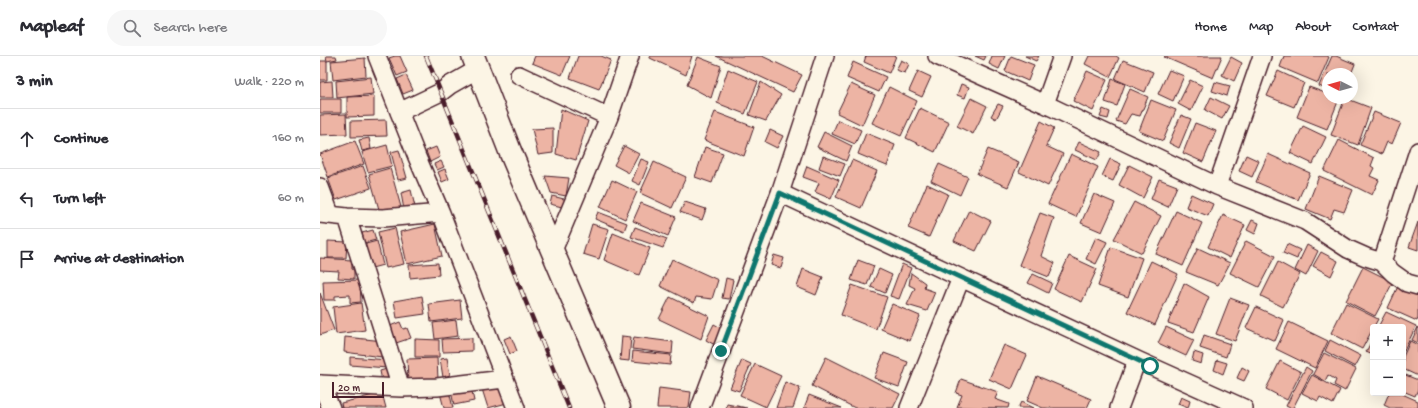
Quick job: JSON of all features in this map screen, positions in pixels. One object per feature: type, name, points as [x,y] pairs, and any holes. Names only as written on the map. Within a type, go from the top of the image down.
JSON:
[{"type":"main road","points":[[475,63],[552,253],[619,408]]},
{"type":"street","points":[[376,56],[441,212],[516,408]]},
{"type":"street","points":[[552,253],[609,117],[630,56]]},
{"type":"street","points":[[700,408],[780,193],[825,56]]},
{"type":"street","points":[[936,56],[1044,104],[1217,186],[1305,221],[1348,249],[1382,262],[1393,273],[1407,283],[1418,286]]},
{"type":"street","points":[[1044,104],[1062,56]]},
{"type":"street","points":[[1217,186],[1262,56]]},
{"type":"street","points":[[399,112],[441,92],[450,86],[475,63]]},
{"type":"street","points":[[518,75],[609,117]]},
{"type":"street","points":[[1382,262],[1418,151]]},
{"type":"street","points":[[320,187],[325,214],[347,217],[383,218],[441,212]]},
{"type":"street","points":[[780,193],[1137,360],[1244,408]]},
{"type":"street","points":[[347,217],[401,388]]},
{"type":"street","points":[[909,408],[961,278]]},
{"type":"street","points":[[1119,408],[1137,360]]},
{"type":"street","points":[[330,408],[321,384],[401,388],[438,386],[504,379]]},
{"type":"building","points":[[326,56],[336,56],[337,59],[327,61]]},
{"type":"building","points":[[400,56],[407,72],[397,76],[389,58]]},
{"type":"building","points":[[535,56],[570,56],[562,75],[532,63]]},
{"type":"building","points":[[578,56],[601,56],[611,60],[599,89],[570,78]]},
{"type":"building","points":[[650,56],[692,56],[686,75],[650,58]]},
{"type":"building","points":[[716,56],[762,56],[802,75],[793,92]]},
{"type":"building","points":[[866,56],[896,56],[889,73],[864,62]]},
{"type":"building","points":[[975,56],[986,56],[984,60]]},
{"type":"building","points":[[992,56],[1005,56],[999,69],[989,64]]},
{"type":"building","points":[[1011,56],[1034,65],[1028,81],[1005,71]]},
{"type":"building","points":[[1025,56],[1039,56],[1036,61]]},
{"type":"building","points":[[1089,56],[1116,56],[1119,58],[1110,77],[1085,64]]},
{"type":"building","points":[[1222,56],[1213,78],[1164,57]]},
{"type":"building","points":[[1284,56],[1329,57],[1324,68],[1322,68],[1322,74],[1318,83],[1280,67]]},
{"type":"building","points":[[1332,56],[1336,56],[1355,64],[1353,68],[1327,68]]},
{"type":"building","points":[[698,57],[721,66],[711,98],[687,85]]},
{"type":"building","points":[[1231,57],[1242,63],[1234,81],[1222,75]]},
{"type":"building","points":[[365,58],[366,76],[333,80],[331,61]]},
{"type":"building","points":[[901,60],[909,64],[905,73],[896,70]]},
{"type":"building","points":[[1123,60],[1153,72],[1145,92],[1115,79]]},
{"type":"building","points":[[320,61],[327,61],[327,80],[320,80]]},
{"type":"building","points":[[853,62],[886,77],[879,92],[847,78]]},
{"type":"building","points":[[728,69],[758,82],[745,114],[717,103]]},
{"type":"building","points":[[1169,70],[1184,76],[1173,101],[1158,94]]},
{"type":"building","points":[[918,71],[931,77],[922,97],[909,91]]},
{"type":"building","points":[[1087,71],[1107,80],[1093,111],[1073,101]]},
{"type":"building","points":[[1278,71],[1304,83],[1294,107],[1267,96]]},
{"type":"building","points":[[406,75],[413,90],[403,94],[397,79]]},
{"type":"building","points":[[371,77],[373,94],[337,98],[336,81]]},
{"type":"building","points":[[1112,79],[1125,84],[1117,106],[1105,102]]},
{"type":"building","points":[[1322,79],[1322,87],[1319,86]]},
{"type":"building","points":[[1190,80],[1203,86],[1191,111],[1178,104]]},
{"type":"building","points":[[332,81],[333,97],[320,97],[320,82]]},
{"type":"building","points":[[761,82],[781,95],[766,121],[749,115]]},
{"type":"building","points":[[1215,82],[1230,86],[1227,96],[1212,91]]},
{"type":"building","points":[[851,84],[875,95],[862,125],[837,113]]},
{"type":"building","points":[[961,84],[969,87],[965,98],[957,95]]},
{"type":"building","points":[[889,87],[917,101],[901,136],[872,123]]},
{"type":"building","points":[[1309,87],[1322,92],[1322,104],[1337,104],[1327,129],[1297,117]]},
{"type":"building","points":[[1130,89],[1148,97],[1140,116],[1131,114],[1125,124],[1116,121]]},
{"type":"building","points":[[374,96],[374,116],[347,117],[347,97]]},
{"type":"building","points":[[1211,97],[1229,106],[1222,119],[1205,110]]},
{"type":"building","points":[[971,98],[987,106],[973,134],[957,126]]},
{"type":"building","points":[[320,99],[341,99],[341,113],[320,113]]},
{"type":"building","points":[[1151,100],[1176,110],[1163,141],[1139,131]]},
{"type":"building","points":[[1358,103],[1371,108],[1358,145],[1331,135],[1343,104]]},
{"type":"building","points":[[998,104],[1003,106],[996,119],[991,116]]},
{"type":"building","points":[[920,108],[949,122],[935,152],[906,138]]},
{"type":"building","points":[[561,109],[588,121],[576,160],[556,154]]},
{"type":"building","points":[[1103,109],[1110,112],[1108,119],[1100,117]]},
{"type":"building","points":[[715,112],[754,127],[744,156],[704,140]]},
{"type":"building","points":[[1374,112],[1401,123],[1392,144],[1387,142],[1382,154],[1360,145]]},
{"type":"building","points":[[346,114],[347,134],[320,135],[320,115]]},
{"type":"building","points":[[1181,115],[1191,119],[1179,148],[1169,143]]},
{"type":"building","points":[[386,120],[387,136],[351,137],[351,121]]},
{"type":"building","points":[[838,120],[861,130],[855,144],[832,134]]},
{"type":"building","points":[[1041,121],[1054,128],[1046,146],[1063,154],[1048,186],[1019,172]]},
{"type":"building","points":[[1195,123],[1216,131],[1203,162],[1183,153]]},
{"type":"building","points":[[1303,126],[1326,137],[1313,164],[1290,153]]},
{"type":"building","points":[[553,128],[553,153],[538,155],[532,129]]},
{"type":"building","points":[[770,130],[783,136],[777,148],[765,142]]},
{"type":"building","points":[[824,132],[852,146],[846,161],[817,147]]},
{"type":"building","points":[[866,133],[895,145],[887,166],[858,154]]},
{"type":"building","points":[[369,138],[371,149],[362,151],[359,140]]},
{"type":"building","points":[[1339,140],[1374,158],[1371,166],[1374,168],[1370,176],[1379,180],[1372,195],[1324,171]]},
{"type":"building","points":[[355,141],[364,164],[328,177],[320,154]]},
{"type":"building","points":[[1079,142],[1101,152],[1097,160],[1075,150]]},
{"type":"building","points":[[387,145],[392,166],[368,172],[362,152]]},
{"type":"building","points":[[624,146],[639,154],[629,173],[614,165]]},
{"type":"building","points":[[436,147],[440,157],[430,162],[426,151]]},
{"type":"building","points":[[705,147],[723,153],[712,183],[695,177]]},
{"type":"building","points":[[988,149],[1019,162],[1008,187],[977,174]]},
{"type":"building","points":[[399,150],[407,178],[398,180],[391,152]]},
{"type":"building","points":[[1071,154],[1098,167],[1076,217],[1048,204]]},
{"type":"building","points":[[1268,154],[1310,173],[1298,200],[1256,182]]},
{"type":"building","points":[[1246,155],[1259,161],[1252,177],[1239,171]]},
{"type":"building","points":[[823,156],[845,164],[840,176],[819,168]]},
{"type":"building","points":[[641,159],[649,162],[640,185],[632,181]]},
{"type":"building","points":[[1110,159],[1121,164],[1113,181],[1102,176]]},
{"type":"building","points":[[852,160],[877,171],[861,208],[836,197]]},
{"type":"building","points":[[441,161],[444,167],[437,170],[434,164]]},
{"type":"building","points":[[654,162],[686,177],[672,208],[640,193]]},
{"type":"building","points":[[939,164],[968,177],[960,195],[931,181]]},
{"type":"building","points":[[1129,165],[1153,177],[1143,198],[1119,185]]},
{"type":"building","points":[[363,166],[371,188],[336,200],[328,178]]},
{"type":"building","points":[[807,166],[839,180],[831,199],[815,192],[819,183],[803,177]]},
{"type":"building","points":[[390,168],[401,207],[380,213],[369,174]]},
{"type":"building","points":[[445,169],[449,179],[442,182],[438,172]]},
{"type":"building","points":[[545,176],[569,178],[566,196],[551,193]]},
{"type":"building","points":[[1319,176],[1353,190],[1344,212],[1334,209],[1330,219],[1306,209]]},
{"type":"building","points":[[1159,179],[1177,186],[1168,207],[1151,199]]},
{"type":"building","points":[[612,180],[637,192],[625,219],[600,207]]},
{"type":"building","points":[[927,184],[948,194],[929,237],[908,228]]},
{"type":"building","points":[[411,190],[415,207],[404,210],[401,193]]},
{"type":"building","points":[[1094,194],[1115,203],[1102,232],[1081,223]]},
{"type":"building","points":[[1191,194],[1213,204],[1208,216],[1186,207]]},
{"type":"building","points":[[552,196],[568,200],[566,208],[550,204]]},
{"type":"building","points":[[685,202],[706,209],[702,220],[680,212]]},
{"type":"building","points":[[1134,202],[1161,216],[1142,253],[1114,239]]},
{"type":"building","points":[[641,203],[676,217],[668,236],[633,221]]},
{"type":"building","points":[[969,210],[991,221],[976,251],[954,241]]},
{"type":"building","points":[[1176,211],[1202,223],[1183,266],[1156,254]]},
{"type":"building","points":[[598,212],[627,223],[624,231],[595,219]]},
{"type":"building","points":[[1040,213],[1054,218],[1041,256],[1055,263],[1049,277],[1019,265]]},
{"type":"building","points":[[1223,215],[1245,225],[1230,258],[1208,247]]},
{"type":"building","points":[[1252,220],[1259,223],[1255,234],[1247,230]]},
{"type":"building","points":[[1418,222],[1418,250],[1409,247]]},
{"type":"building","points":[[435,224],[442,256],[407,264],[400,232]]},
{"type":"building","points":[[592,224],[609,229],[599,259],[583,254]]},
{"type":"building","points":[[635,227],[667,239],[663,248],[631,237]]},
{"type":"building","points":[[395,228],[404,264],[386,268],[378,232]]},
{"type":"building","points":[[373,230],[376,240],[364,243],[362,233]]},
{"type":"building","points":[[613,233],[650,248],[639,275],[604,260]]},
{"type":"building","points":[[1096,237],[1107,242],[1096,264],[1086,259]]},
{"type":"building","points":[[328,241],[347,242],[346,258],[328,258]]},
{"type":"building","points":[[377,241],[383,265],[368,269],[362,245]]},
{"type":"building","points":[[1246,241],[1275,256],[1259,287],[1230,273]]},
{"type":"building","points":[[1287,244],[1300,250],[1297,259],[1283,253]]},
{"type":"building","points":[[1307,245],[1318,251],[1306,276],[1295,270]]},
{"type":"building","points":[[1111,247],[1142,258],[1128,297],[1098,286]]},
{"type":"building","points":[[1198,248],[1230,263],[1218,285],[1186,272]]},
{"type":"building","points":[[1321,252],[1338,261],[1331,276],[1313,266]]},
{"type":"building","points":[[774,255],[784,258],[781,268],[771,265]]},
{"type":"building","points":[[1069,256],[1097,269],[1082,302],[1054,289]]},
{"type":"building","points":[[320,258],[352,260],[354,279],[338,278],[339,271],[320,270]]},
{"type":"building","points":[[672,259],[718,280],[712,299],[696,297],[694,303],[660,286]]},
{"type":"building","points":[[858,260],[874,266],[867,285],[851,280]]},
{"type":"building","points":[[1151,261],[1178,274],[1155,325],[1127,312]]},
{"type":"building","points":[[1278,262],[1300,274],[1283,307],[1261,296]]},
{"type":"building","points":[[438,263],[439,275],[410,278],[409,265]]},
{"type":"building","points":[[902,264],[911,268],[899,299],[890,296]]},
{"type":"building","points":[[1363,267],[1393,282],[1375,316],[1346,301]]},
{"type":"building","points":[[803,269],[823,277],[816,295],[797,287]]},
{"type":"building","points":[[879,269],[892,275],[885,293],[871,287]]},
{"type":"building","points":[[911,273],[925,283],[924,288],[935,292],[927,311],[907,305],[915,288],[909,285]]},
{"type":"building","points":[[1033,274],[1052,283],[1048,293],[1028,283]]},
{"type":"building","points":[[726,278],[733,280],[729,299],[722,298]]},
{"type":"building","points":[[360,280],[361,302],[350,303],[350,295],[335,296],[335,300],[324,300],[323,281]]},
{"type":"building","points":[[1184,283],[1209,297],[1194,332],[1168,323]]},
{"type":"building","points":[[1399,284],[1418,293],[1417,321],[1388,308]]},
{"type":"building","points":[[852,285],[887,297],[876,329],[841,315]]},
{"type":"building","points":[[320,293],[334,330],[320,335]]},
{"type":"building","points":[[422,296],[425,314],[397,318],[394,301]]},
{"type":"building","points":[[670,297],[709,316],[701,339],[659,319]]},
{"type":"building","points":[[1230,298],[1249,305],[1235,341],[1216,334]]},
{"type":"building","points":[[460,300],[462,318],[431,322],[429,304]]},
{"type":"building","points":[[361,303],[365,330],[336,334],[333,307]]},
{"type":"building","points":[[1346,303],[1378,319],[1375,324],[1370,324],[1370,334],[1362,349],[1331,333]]},
{"type":"building","points":[[892,304],[920,316],[910,341],[881,329]]},
{"type":"building","points":[[1256,307],[1284,320],[1275,341],[1246,328]]},
{"type":"building","points":[[1386,312],[1416,326],[1406,347],[1406,324],[1380,324]]},
{"type":"building","points":[[456,320],[458,336],[435,339],[433,323]]},
{"type":"building","points":[[400,322],[403,329],[407,328],[411,338],[396,343],[390,326]]},
{"type":"building","points":[[1289,322],[1328,341],[1315,368],[1276,349]]},
{"type":"building","points":[[714,324],[721,328],[715,345],[706,340]]},
{"type":"building","points":[[1166,327],[1194,340],[1186,356],[1158,343]]},
{"type":"building","points":[[1418,327],[1418,343],[1412,340]]},
{"type":"building","points":[[1204,335],[1230,344],[1226,357],[1200,348]]},
{"type":"building","points":[[511,336],[517,351],[510,354],[504,339]]},
{"type":"building","points":[[622,336],[631,337],[629,361],[620,360]]},
{"type":"building","points":[[345,337],[384,341],[382,357],[344,352]]},
{"type":"building","points":[[634,337],[673,342],[672,354],[632,349]]},
{"type":"building","points":[[472,338],[472,351],[443,352],[442,339]]},
{"type":"building","points":[[415,339],[439,340],[439,357],[415,357]]},
{"type":"building","points":[[1330,340],[1361,356],[1355,367],[1325,351]]},
{"type":"building","points":[[1410,341],[1418,345],[1418,376],[1406,370],[1406,350]]},
{"type":"building","points":[[1370,344],[1370,354],[1366,352]]},
{"type":"building","points":[[1004,345],[1027,355],[1012,389],[989,379]]},
{"type":"building","points":[[633,351],[671,355],[670,365],[632,361]]},
{"type":"building","points":[[1194,352],[1203,355],[1201,364],[1192,361]]},
{"type":"building","points":[[884,353],[908,362],[899,387],[874,378]]},
{"type":"building","points":[[1324,353],[1356,369],[1345,391],[1334,385],[1336,380],[1328,375],[1325,381],[1313,374]]},
{"type":"building","points":[[350,357],[388,360],[387,368],[350,365]]},
{"type":"building","points":[[826,357],[900,394],[893,408],[855,408],[812,386]]},
{"type":"building","points":[[437,358],[438,379],[408,380],[407,359]]},
{"type":"building","points":[[447,358],[450,375],[443,377],[440,359]]},
{"type":"building","points":[[742,360],[751,364],[739,391],[730,388]]},
{"type":"building","points":[[1217,360],[1227,363],[1223,374],[1214,370]]},
{"type":"building","points":[[1280,361],[1301,372],[1287,400],[1266,389]]},
{"type":"building","points":[[755,364],[781,376],[766,407],[740,395]]},
{"type":"building","points":[[1242,367],[1249,371],[1244,381],[1237,378]]},
{"type":"building","points":[[1306,367],[1312,371],[1293,408],[1290,408],[1286,406]]},
{"type":"building","points":[[390,368],[393,378],[382,381],[380,371]]},
{"type":"building","points":[[1312,375],[1340,390],[1333,404],[1320,397],[1318,401],[1302,393]]},
{"type":"building","points":[[1406,375],[1418,380],[1418,389],[1415,396],[1406,392]]},
{"type":"building","points":[[1037,376],[1091,399],[1087,408],[1043,408],[1027,401]]},
{"type":"building","points":[[961,379],[998,392],[995,399],[1009,404],[1008,408],[957,407],[962,395],[956,393]]},
{"type":"building","points":[[785,382],[800,388],[793,408],[776,408]]},
{"type":"building","points":[[501,383],[507,403],[488,408],[482,389]]},
{"type":"building","points":[[471,387],[474,401],[454,405],[451,391]]},
{"type":"building","points":[[659,388],[691,392],[689,408],[657,408]]},
{"type":"building","points":[[449,391],[453,408],[444,408],[440,393]]},
{"type":"building","points":[[382,393],[386,408],[342,408],[341,403]]},
{"type":"building","points":[[809,395],[842,408],[804,408]]},
{"type":"building","points":[[1388,396],[1406,396],[1418,401],[1418,408],[1390,408],[1384,405]]},
{"type":"building","points":[[1181,397],[1190,401],[1188,408],[1178,404]]},
{"type":"building","points":[[1021,402],[1033,408],[1018,408]]},
{"type":"building","points":[[727,404],[747,408],[726,408]]},
{"type":"railway","points":[[426,56],[569,408]]},
{"type":"route","points":[[721,351],[780,193],[1150,366]]}]
